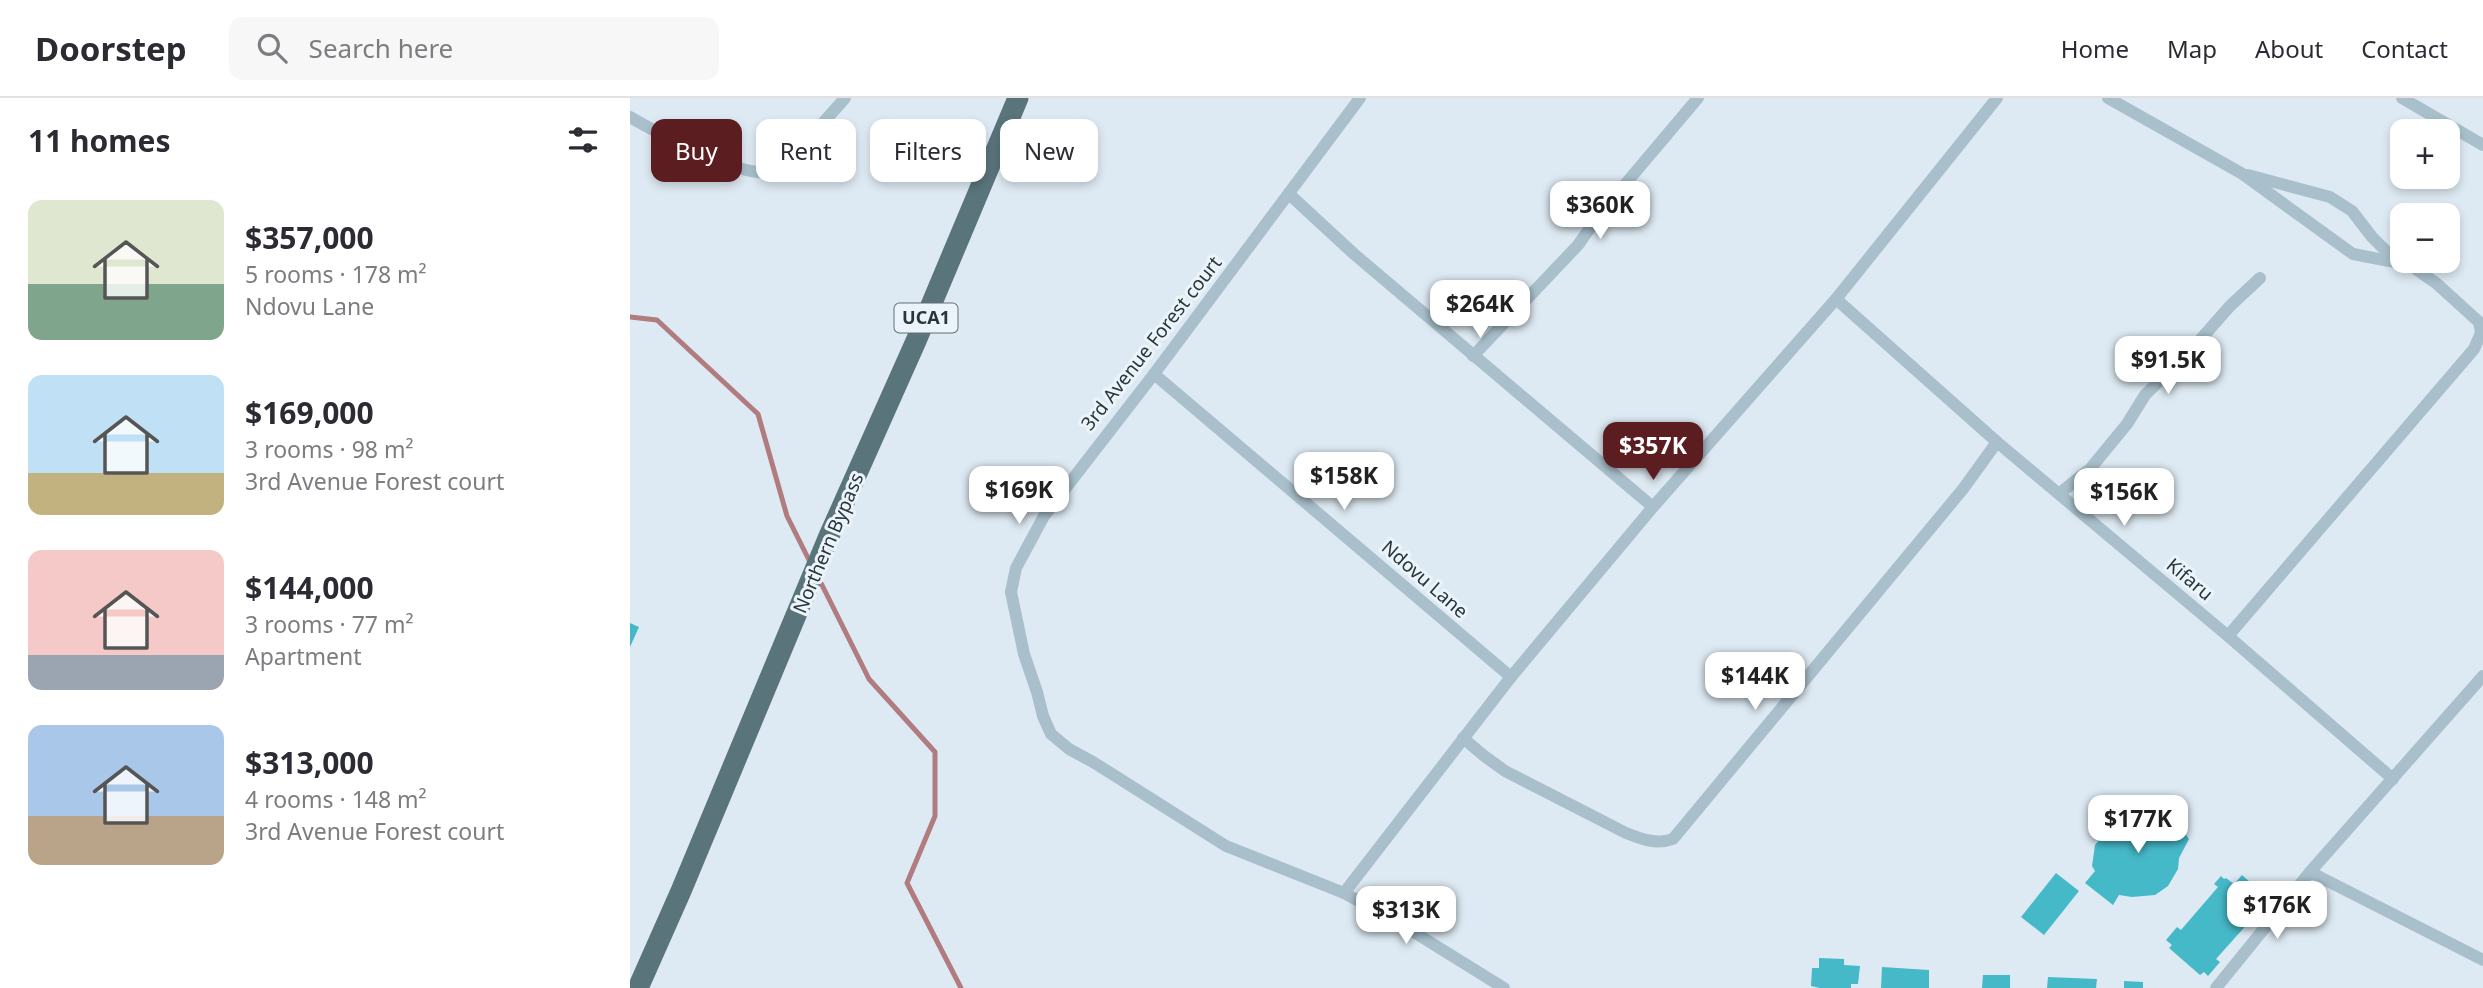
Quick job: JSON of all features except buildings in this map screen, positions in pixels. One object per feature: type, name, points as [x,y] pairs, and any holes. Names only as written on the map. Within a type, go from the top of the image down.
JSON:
[{"type":"main road","name":"Northern Bypass","points":[[638,988],[1018,98]]},
{"type":"street","points":[[630,117],[673,141],[725,163],[755,172],[776,172],[798,155],[845,98]]},
{"type":"street","name":"3rd Avenue Forest court","points":[[1360,98],[1154,374],[1044,516],[1016,568],[1011,592],[1024,654],[1043,716],[1051,734],[1069,749],[1226,846],[1344,893],[1396,921],[1504,988]]},
{"type":"street","points":[[1473,356],[1578,245],[1600,214],[1698,98]]},
{"type":"street","points":[[1344,893],[1511,677],[1653,507],[1836,299],[1997,98]]},
{"type":"street","points":[[2108,98],[2241,173],[2353,254],[2390,261]]},
{"type":"street","points":[[2402,98],[2483,145]]},
{"type":"street","points":[[2241,173],[2330,197],[2352,211],[2390,255]]},
{"type":"street","points":[[1289,194],[1354,254],[1653,507]]},
{"type":"street","points":[[2228,636],[2473,349],[2482,333],[2479,322],[2422,273]]},
{"type":"street","points":[[2060,493],[2090,470],[2127,424],[2145,395],[2260,278]]},
{"type":"street","name":"Kifaru","points":[[1836,299],[1997,442],[2393,779]]},
{"type":"street","name":"Ndovu Lane","points":[[1154,374],[1511,677]]},
{"type":"street","points":[[1463,738],[1506,771],[1626,833],[1660,842],[1673,839],[1963,489],[1997,442]]},
{"type":"street","points":[[2216,988],[2310,872],[2483,676]]},
{"type":"street","points":[[2310,872],[2483,960]]},
{"type":"waterway","points":[[630,317],[657,320],[758,414],[787,516],[810,562]]},
{"type":"waterway","points":[[818,577],[869,679],[935,752],[935,816],[907,883],[961,988]]}]
